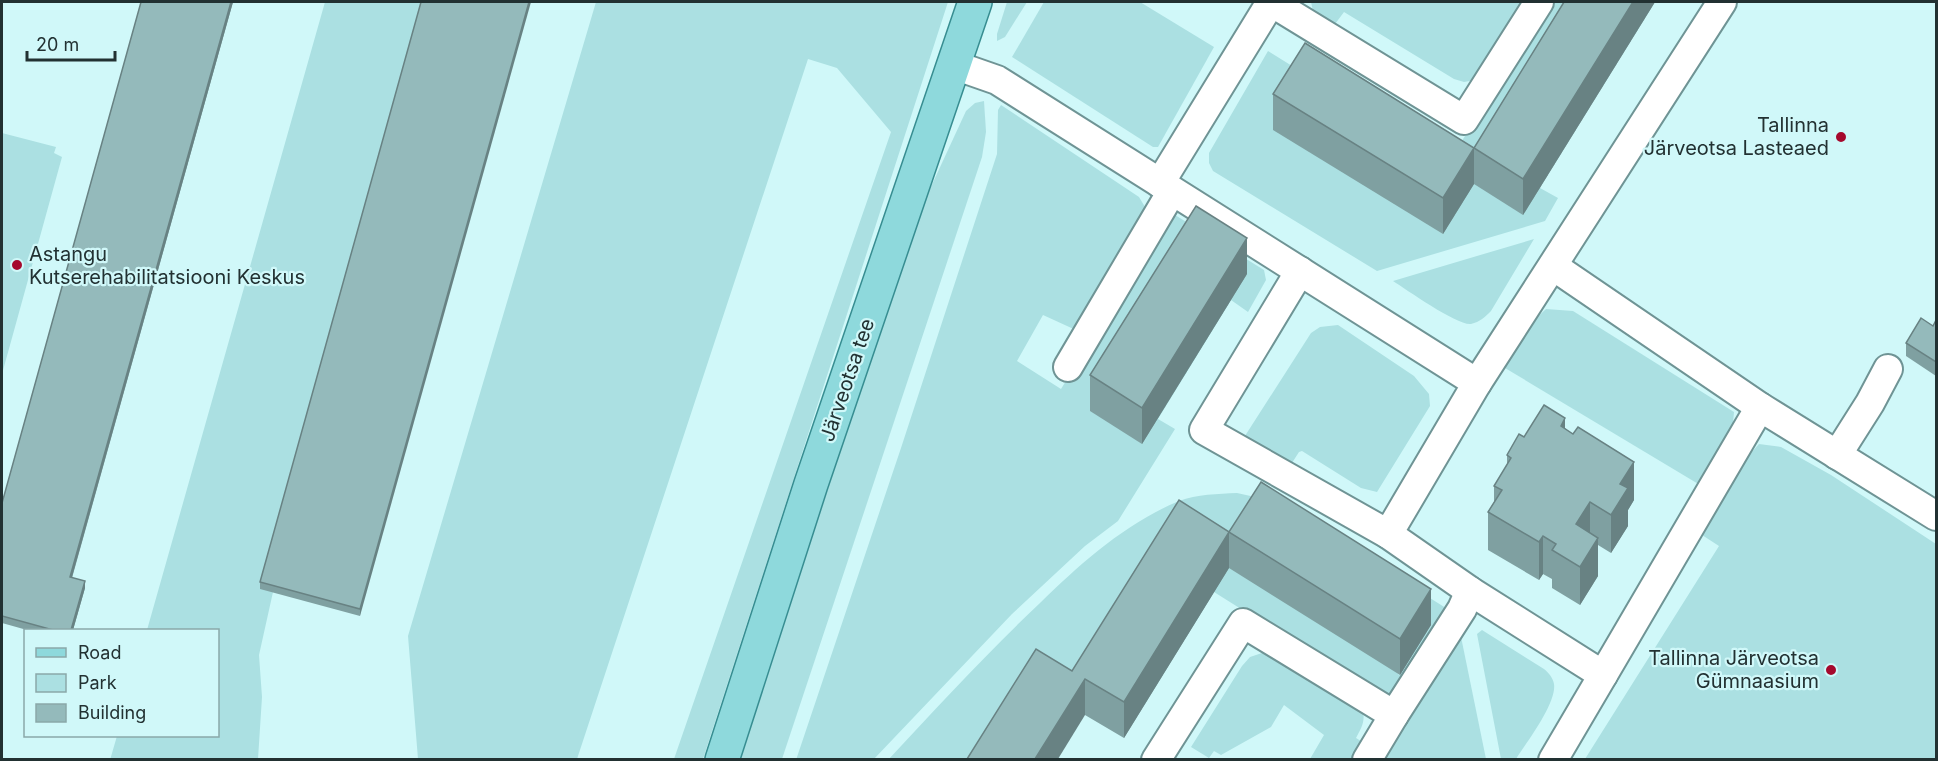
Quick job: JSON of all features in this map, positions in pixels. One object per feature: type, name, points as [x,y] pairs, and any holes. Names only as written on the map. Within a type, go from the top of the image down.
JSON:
[{"type":"main road","name":"Järveotsa tee","points":[[722,759],[811,484],[975,2]]},
{"type":"street","points":[[1068,367],[1166,187],[1271,2],[1464,120],[1539,2]]},
{"type":"street","points":[[1388,534],[1477,383],[1722,2]]},
{"type":"street","points":[[954,64],[997,80],[1477,383]]},
{"type":"street","points":[[1553,266],[1760,407],[1936,516]]},
{"type":"street","points":[[1300,272],[1204,430],[1388,534],[1470,591],[1603,675]]},
{"type":"street","points":[[1837,455],[1870,403],[1888,369]]},
{"type":"street","points":[[1553,759],[1760,407]]},
{"type":"street","points":[[1367,759],[1462,609],[1470,591]]},
{"type":"street","points":[[1156,759],[1243,623],[1394,715]]},
{"type":"green space","points":[[325,2],[423,2],[259,655],[262,697],[258,759],[110,760],[117,737],[219,737],[219,629],[147,629]]},
{"type":"green space","points":[[596,2],[948,2],[703,759],[674,759],[891,132],[837,68],[808,59],[577,759],[418,759],[408,636]]},
{"type":"green space","points":[[1007,2],[1027,2],[1005,37],[997,41],[997,34]]},
{"type":"green space","points":[[1044,2],[1140,2],[1214,47],[1158,147],[1153,147],[1012,57]]},
{"type":"green space","points":[[1311,2],[1531,2],[1475,80],[1464,82],[1454,79],[1344,12],[1335,24],[1313,11]]},
{"type":"green space","points":[[1550,2],[1586,2],[1540,188],[1558,198],[1545,221],[1377,271],[1213,171],[1209,163],[1209,153],[1268,51],[1446,166]]},
{"type":"green space","points":[[984,101],[986,132],[982,157],[782,759],[739,760],[917,217],[966,111],[975,103]]},
{"type":"green space","points":[[1001,105],[1139,197],[1145,207],[1145,216],[1078,331],[1043,315],[1017,361],[1061,389],[1164,223],[1175,215],[1264,270],[1266,280],[1248,312],[1231,300],[1158,419],[1175,429],[1118,521],[1085,546],[1012,614],[874,759],[796,760],[997,154],[998,110]]},
{"type":"green space","points":[[2,133],[56,147],[54,153],[62,157],[2,374]]},
{"type":"green space","points":[[1534,239],[1491,311],[1482,319],[1471,324],[1464,323],[1432,307],[1393,281]]},
{"type":"green space","points":[[1546,309],[1573,311],[1734,412],[1732,434],[1700,485],[1505,368],[1528,326]]},
{"type":"green space","points":[[1338,325],[1414,376],[1429,394],[1430,406],[1377,492],[1361,488],[1302,451],[1290,466],[1243,439],[1311,333],[1320,327]]},
{"type":"green space","points":[[1759,444],[1781,447],[1831,475],[1936,544],[1936,759],[1585,759],[1719,546],[1702,535],[1750,454]]},
{"type":"green space","points":[[1237,493],[1264,499],[1399,675],[1431,625],[1414,588],[1449,610],[1391,696],[1379,696],[1214,592],[1072,707],[989,759],[888,760],[1001,641],[1072,573],[1105,545],[1159,510],[1179,501],[1200,496]]},
{"type":"green space","points":[[1482,630],[1544,669],[1554,684],[1554,692],[1546,712],[1516,759],[1501,759],[1477,634]]},
{"type":"green space","points":[[1460,632],[1486,759],[1381,759]]},
{"type":"green space","points":[[1268,651],[1362,708],[1363,723],[1356,738],[1369,746],[1361,759],[1310,759],[1324,735],[1284,705],[1271,727],[1221,755],[1214,751],[1209,758],[1191,747],[1242,666],[1250,657]]},
{"type":"building","points":[[141,2],[231,2],[70,577],[85,581],[71,629],[49,629],[2,616],[2,503]]},
{"type":"building","points":[[421,2],[529,2],[360,609],[260,582]]},
{"type":"building","points":[[1564,2],[1633,2],[1523,179],[1474,148]]},
{"type":"building","points":[[1305,43],[1474,148],[1443,198],[1273,94]]},
{"type":"building","points":[[1196,206],[1247,238],[1142,408],[1090,375]]},
{"type":"building","points":[[1921,318],[1933,326],[1936,320],[1936,362],[1906,343]]},
{"type":"building","points":[[1544,405],[1565,418],[1561,426],[1573,434],[1578,427],[1634,462],[1620,484],[1628,488],[1611,515],[1590,502],[1576,524],[1598,538],[1580,567],[1552,550],[1556,544],[1543,536],[1539,542],[1488,512],[1502,490],[1494,486],[1511,458],[1507,455],[1519,434],[1524,437]]},
{"type":"building","points":[[1261,482],[1431,589],[1400,639],[1229,532]]},
{"type":"building","points":[[1179,500],[1229,532],[1124,702],[1085,679],[1035,759],[967,759],[1036,649],[1072,671]]},
{"type":"place","name":"Tallinna Järveotsa Lasteaed","points":[[1841,137]]},
{"type":"place","name":"Astangu Kutserehabilitatsiooni Keskus","points":[[17,265]]},
{"type":"place","name":"Tallinna Järveotsa Gümnaasium","points":[[1831,670]]}]
